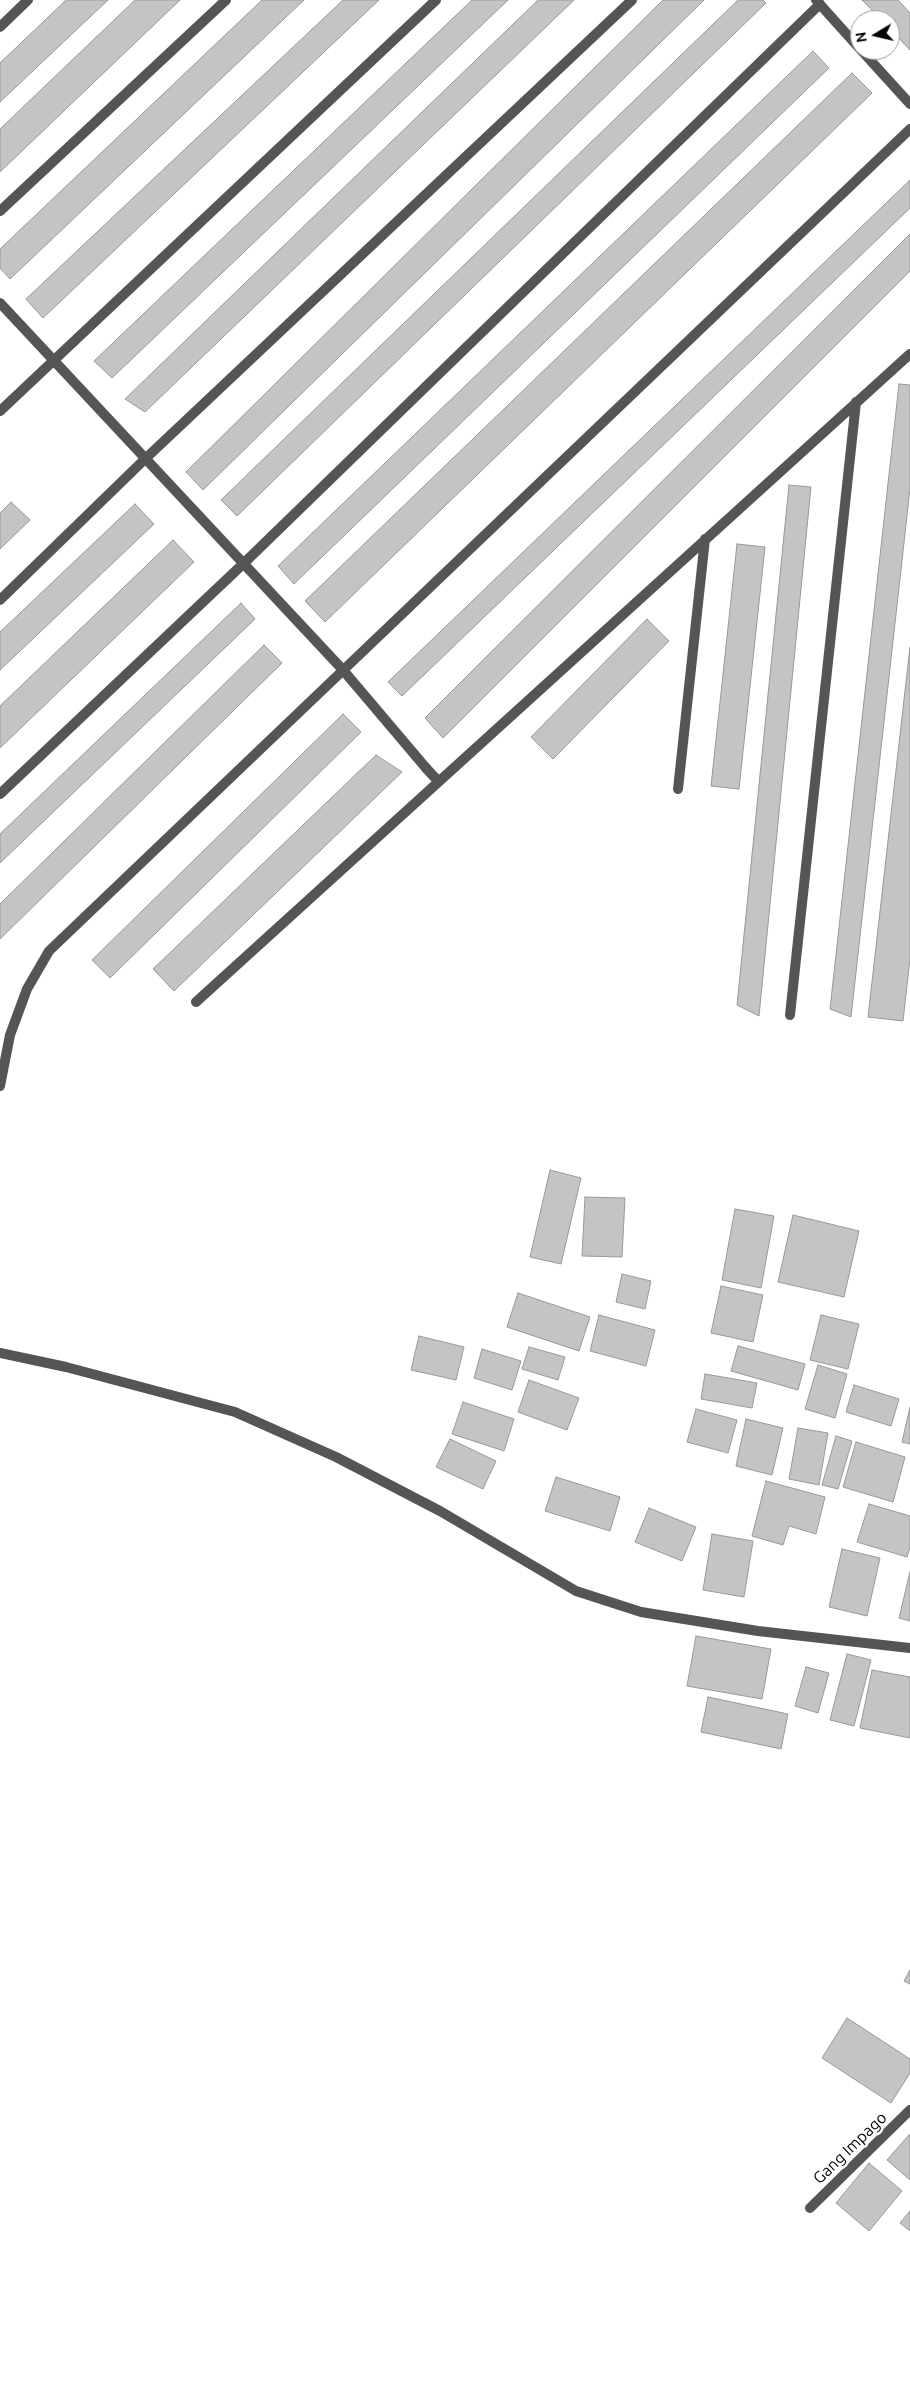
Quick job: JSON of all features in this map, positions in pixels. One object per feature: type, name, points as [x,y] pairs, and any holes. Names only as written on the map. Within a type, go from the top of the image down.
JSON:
[{"type":"street","points":[[0,27],[28,0]]},
{"type":"street","points":[[0,212],[226,0]]},
{"type":"street","points":[[0,411],[436,0]]},
{"type":"street","points":[[0,600],[145,459],[632,0]]},
{"type":"street","points":[[0,794],[243,564],[818,2],[850,37]]},
{"type":"street","points":[[871,60],[910,104]]},
{"type":"street","points":[[0,1086],[10,1035],[26,989],[49,951],[910,129]]},
{"type":"street","points":[[0,303],[343,670],[438,781]]},
{"type":"street","points":[[196,1002],[910,354]]},
{"type":"street","points":[[790,1015],[856,402]]},
{"type":"street","points":[[678,789],[705,539]]},
{"type":"street","points":[[0,1353],[66,1367],[235,1412],[336,1457],[440,1511],[576,1590],[641,1612],[748,1630],[910,1648]]},
{"type":"street","name":"Gang Impago","points":[[810,2208],[910,2110]]},
{"type":"building","points":[[66,0],[108,0],[0,102],[0,63]]},
{"type":"building","points":[[135,0],[180,0],[0,172],[0,129]]},
{"type":"building","points":[[262,0],[304,0],[10,279],[0,268],[0,249]]},
{"type":"building","points":[[343,0],[379,0],[43,318],[26,299]]},
{"type":"building","points":[[472,0],[508,0],[112,378],[94,361]]},
{"type":"building","points":[[538,0],[574,0],[145,412],[125,399]]},
{"type":"building","points":[[663,0],[704,0],[203,490],[186,472]]},
{"type":"building","points":[[738,0],[763,0],[766,3],[237,516],[221,500]]},
{"type":"building","points":[[862,0],[898,0],[910,13],[910,50],[900,40],[900,10],[872,10]]},
{"type":"building","points":[[813,51],[829,68],[294,584],[278,566]]},
{"type":"building","points":[[852,73],[872,93],[325,622],[305,601]]},
{"type":"building","points":[[910,180],[910,208],[402,696],[388,682]]},
{"type":"building","points":[[910,234],[910,271],[443,738],[425,718]]},
{"type":"building","points":[[899,384],[910,385],[910,489],[851,1017],[830,1009]]},
{"type":"building","points":[[789,485],[811,487],[759,1016],[737,1005]]},
{"type":"building","points":[[11,502],[30,520],[0,549],[0,513]]},
{"type":"building","points":[[135,504],[154,524],[0,670],[0,632]]},
{"type":"building","points":[[173,540],[194,562],[0,748],[0,706]]},
{"type":"building","points":[[737,544],[765,547],[739,789],[711,786]]},
{"type":"building","points":[[241,603],[255,619],[0,863],[0,834]]},
{"type":"building","points":[[647,619],[669,641],[553,759],[531,737]]},
{"type":"building","points":[[264,645],[282,663],[0,939],[0,904]]},
{"type":"building","points":[[910,647],[910,959],[903,1021],[868,1017]]},
{"type":"building","points":[[343,714],[361,732],[110,978],[92,960]]},
{"type":"building","points":[[376,755],[402,772],[174,991],[153,969]]},
{"type":"building","points":[[550,1170],[581,1178],[561,1264],[530,1257]]},
{"type":"building","points":[[585,1197],[625,1198],[622,1257],[582,1256]]},
{"type":"building","points":[[735,1209],[774,1216],[761,1288],[722,1280]]},
{"type":"building","points":[[793,1215],[859,1231],[844,1297],[778,1282]]},
{"type":"building","points":[[622,1274],[651,1281],[645,1309],[616,1302]]},
{"type":"building","points":[[721,1286],[763,1295],[753,1342],[711,1333]]},
{"type":"building","points":[[518,1293],[590,1317],[579,1351],[507,1327]]},
{"type":"building","points":[[599,1315],[655,1330],[646,1366],[590,1351]]},
{"type":"building","points":[[821,1315],[859,1324],[848,1369],[810,1360]]},
{"type":"building","points":[[419,1336],[464,1347],[456,1380],[411,1370]]},
{"type":"building","points":[[738,1346],[805,1364],[798,1390],[731,1371]]},
{"type":"building","points":[[529,1347],[565,1357],[558,1380],[522,1369]]},
{"type":"building","points":[[482,1349],[521,1361],[512,1390],[474,1378]]},
{"type":"building","points":[[818,1365],[847,1374],[835,1418],[805,1409]]},
{"type":"building","points":[[705,1374],[757,1383],[752,1408],[701,1399]]},
{"type":"building","points":[[529,1380],[579,1398],[567,1430],[518,1412]]},
{"type":"building","points":[[854,1385],[899,1399],[891,1426],[846,1412]]},
{"type":"building","points":[[463,1402],[514,1419],[504,1451],[452,1434]]},
{"type":"building","points":[[910,1407],[910,1444],[902,1442]]},
{"type":"building","points":[[696,1409],[737,1420],[728,1453],[687,1442]]},
{"type":"building","points":[[746,1419],[783,1428],[772,1475],[736,1466]]},
{"type":"building","points":[[798,1428],[828,1433],[819,1485],[789,1479]]},
{"type":"building","points":[[836,1436],[852,1441],[838,1489],[822,1485]]},
{"type":"building","points":[[450,1439],[496,1461],[483,1489],[436,1467]]},
{"type":"building","points":[[856,1442],[905,1457],[893,1502],[843,1487]]},
{"type":"building","points":[[556,1477],[620,1497],[610,1531],[545,1511]]},
{"type":"building","points":[[766,1481],[825,1497],[816,1534],[789,1526],[783,1545],[752,1536]]},
{"type":"building","points":[[869,1504],[910,1516],[910,1547],[907,1557],[857,1542]]},
{"type":"building","points":[[649,1508],[696,1527],[682,1561],[635,1542]]},
{"type":"building","points":[[712,1534],[753,1541],[744,1597],[703,1590]]},
{"type":"building","points":[[842,1549],[880,1558],[867,1616],[829,1607]]},
{"type":"building","points":[[910,1572],[910,1621],[899,1618]]},
{"type":"building","points":[[696,1636],[771,1649],[762,1699],[687,1686]]},
{"type":"building","points":[[847,1654],[871,1660],[854,1726],[830,1720]]},
{"type":"building","points":[[806,1667],[829,1673],[818,1713],[795,1706]]},
{"type":"building","points":[[872,1670],[910,1677],[910,1738],[860,1728]]},
{"type":"building","points":[[708,1697],[788,1714],[781,1749],[701,1732]]},
{"type":"building","points":[[910,1970],[910,1984],[904,1981]]},
{"type":"building","points":[[847,2018],[910,2059],[910,2073],[891,2103],[822,2058]]},
{"type":"building","points":[[910,2135],[910,2180],[887,2160]]},
{"type":"building","points":[[869,2163],[902,2191],[869,2231],[836,2203]]},
{"type":"building","points":[[910,2211],[910,2231],[900,2223]]}]
